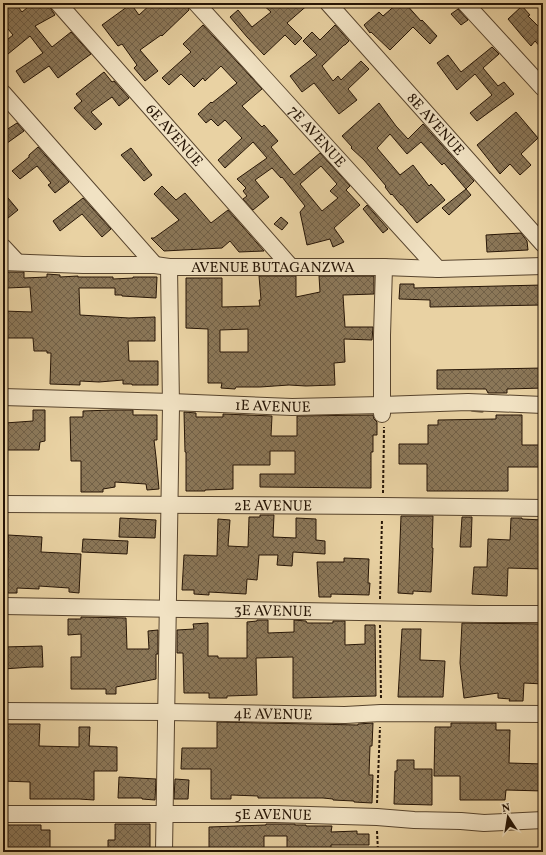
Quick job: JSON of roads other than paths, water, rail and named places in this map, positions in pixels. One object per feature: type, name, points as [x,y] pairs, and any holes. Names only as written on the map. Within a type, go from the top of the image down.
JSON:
[{"type":"street","name":"6E AVENUE","points":[[58,3],[291,267]]},
{"type":"street","name":"7E AVENUE","points":[[196,3],[438,269]]},
{"type":"street","name":"8E AVENUE","points":[[328,3],[543,244]]},
{"type":"street","points":[[465,3],[543,88]]},
{"type":"street","points":[[3,93],[162,266],[171,402],[164,852]]},
{"type":"street","points":[[3,247],[10,262]]},
{"type":"street","name":"AVENUE BUTAGANZWA","points":[[10,262],[83,265],[384,267],[438,269],[543,266]]},
{"type":"street","points":[[383,415],[382,335],[384,267]]},
{"type":"street","name":"1E AVENUE","points":[[3,397],[292,407],[383,415],[468,402],[543,405]]},
{"type":"street","name":"2E AVENUE","points":[[3,504],[543,508]]},
{"type":"street","name":"3E AVENUE","points":[[3,606],[543,614]]},
{"type":"street","name":"4E AVENUE","points":[[3,711],[166,712],[345,716],[381,713],[543,714]]},
{"type":"street","name":"5E AVENUE","points":[[3,814],[275,814],[377,817],[484,823],[543,820]]},
{"type":"waterway","points":[[472,410],[482,411]]}]
